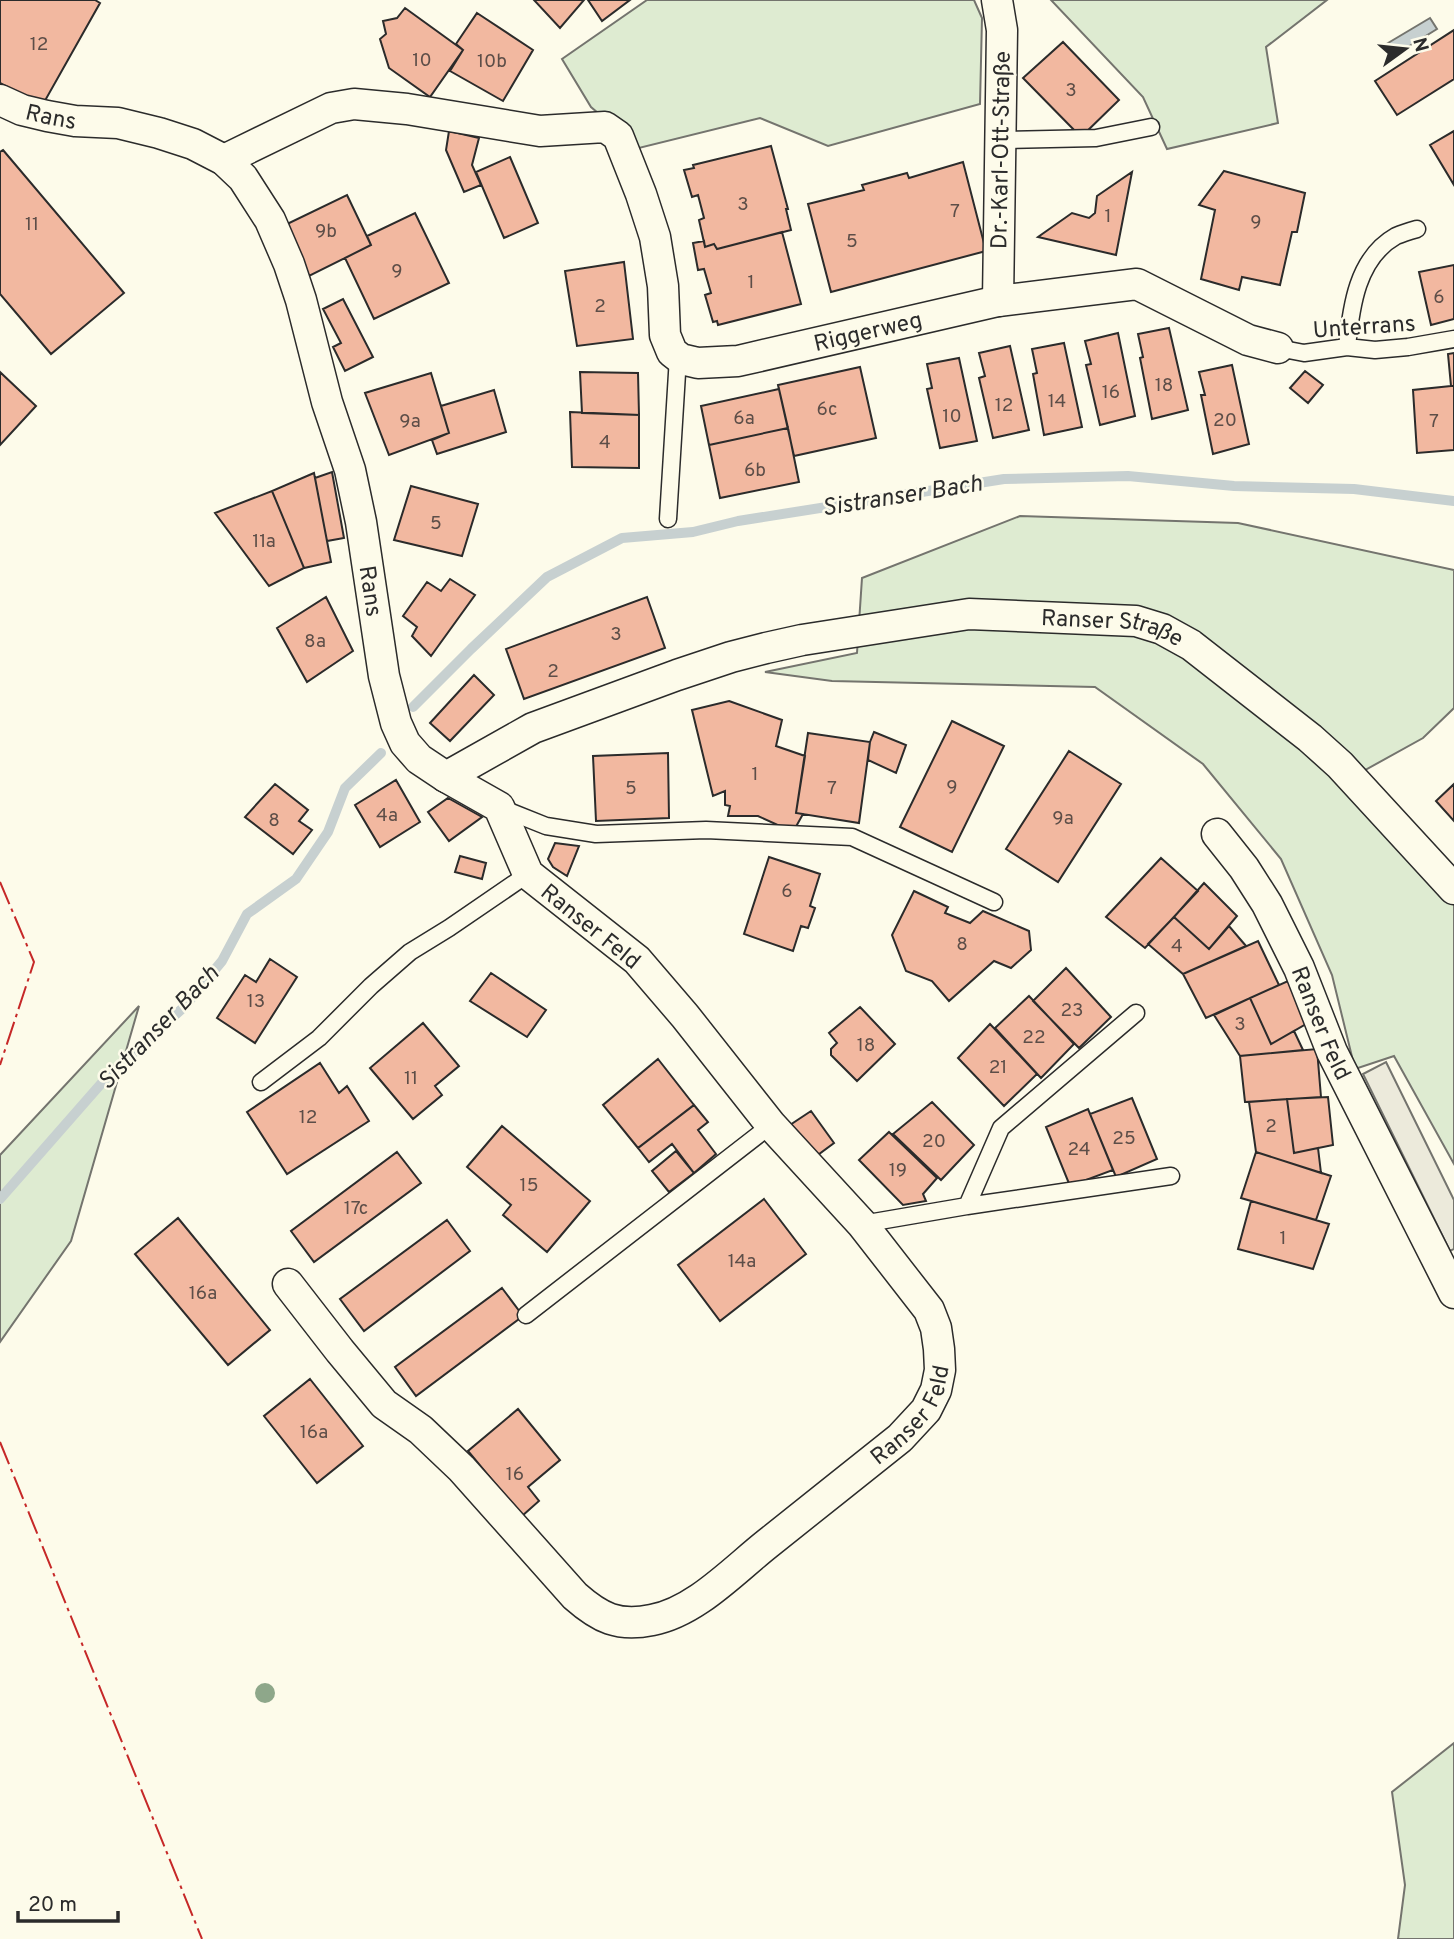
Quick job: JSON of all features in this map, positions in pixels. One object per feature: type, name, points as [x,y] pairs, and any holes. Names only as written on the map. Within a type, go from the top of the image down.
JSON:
[{"type":"street","name":"Dr.-Karl-Ott-Straße","points":[[996,0],[1002,30],[998,301]]},
{"type":"street","name":"Rans","points":[[0,100],[22,110],[47,116],[75,121],[118,123],[159,133],[193,144],[223,160],[243,178],[270,220],[289,264],[327,402],[350,470],[361,522],[384,676],[396,723],[405,743],[419,759],[446,776]]},
{"type":"street","points":[[223,160],[331,108],[354,104],[407,109],[540,131],[605,127],[618,136],[655,237],[663,286],[665,335],[672,352],[678,357]]},
{"type":"street","name":"Riggerweg","points":[[678,357],[698,363],[738,361],[998,301],[1137,284],[1248,340],[1278,348]]},
{"type":"street","name":"Ranser Straße","points":[[446,776],[533,728],[732,657],[802,640],[969,614],[1136,621],[1162,629],[1191,645],[1310,738],[1340,765],[1454,889]]},
{"type":"street","points":[[446,776],[499,807]]},
{"type":"street","name":"Ranser Feld","points":[[288,1284],[384,1404],[421,1430],[461,1468],[575,1596],[593,1612],[616,1622],[635,1623],[673,1615],[701,1597],[900,1438],[926,1410],[936,1390],[940,1370],[939,1349],[936,1328],[929,1310],[862,1224],[771,1125],[638,960],[528,874],[499,807]]},
{"type":"street","name":"Ranser Feld","points":[[1217,834],[1244,868],[1267,904],[1299,968],[1332,1052],[1454,1293]]},
{"type":"lane","points":[[1001,140],[1096,138],[1151,127]]},
{"type":"lane","points":[[1347,347],[1351,310],[1366,266],[1376,253],[1395,237],[1417,229]]},
{"type":"lane","name":"Unterrans","points":[[1278,348],[1304,353],[1347,347],[1375,350],[1454,340]]},
{"type":"lane","points":[[668,519],[678,357]]},
{"type":"lane","points":[[499,807],[546,826],[596,834],[706,830],[852,836],[994,902]]},
{"type":"lane","points":[[261,1082],[319,1038],[410,951],[528,874]]},
{"type":"lane","points":[[967,1206],[1001,1128],[1136,1013]]},
{"type":"lane","points":[[526,1315],[771,1125]]},
{"type":"lane","points":[[862,1224],[1171,1176]]},
{"type":"green space","points":[[647,0],[974,0],[982,18],[980,104],[828,146],[760,118],[639,148],[591,107],[562,59]]},
{"type":"green space","points":[[1051,0],[1327,0],[1266,47],[1278,123],[1167,149],[1143,97]]},
{"type":"green space","points":[[1020,516],[1238,523],[1454,570],[1454,708],[1423,738],[1340,784],[1454,903],[1454,1164],[1394,1056],[1355,1069],[1332,975],[1281,859],[1203,764],[1095,687],[832,681],[765,672],[857,653],[862,578]]},
{"type":"green space","points":[[139,1006],[71,1241],[0,1342],[0,1155]]},
{"type":"green space","points":[[1454,1743],[1454,1939],[1398,1939],[1405,1885],[1392,1792]]},
{"type":"shaded area","points":[[1430,18],[1437,29],[1390,58],[1383,46]]},
{"type":"shaded area","points":[[1386,1062],[1454,1200],[1454,1249],[1450,1251],[1363,1074]]},
{"type":"building","points":[[0,0],[95,0],[100,3],[42,106],[0,83]]},
{"type":"building","points":[[534,0],[584,0],[560,28]]},
{"type":"building","points":[[588,0],[630,0],[602,21]]},
{"type":"building","points":[[405,8],[463,50],[430,97],[389,68],[380,39],[386,34],[383,21],[397,18]]},
{"type":"building","points":[[477,13],[533,50],[503,101],[450,71],[463,50],[456,44]]},
{"type":"building","points":[[1454,30],[1454,79],[1397,115],[1375,81]]},
{"type":"building","points":[[1063,42],[1119,100],[1081,137],[1023,78]]},
{"type":"building","points":[[449,131],[479,138],[472,165],[481,185],[464,192],[446,150]]},
{"type":"building","points":[[1454,131],[1454,185],[1430,145]]},
{"type":"building","points":[[771,146],[791,230],[717,249],[714,244],[705,247],[699,220],[704,218],[698,195],[692,197],[684,170],[694,168],[693,165]]},
{"type":"building","points":[[3,150],[124,293],[51,354],[0,294],[0,152]]},
{"type":"building","points":[[510,157],[538,223],[504,238],[476,172]]},
{"type":"building","points":[[963,162],[986,251],[831,292],[808,204],[864,190],[862,185],[907,173],[909,178]]},
{"type":"building","points":[[1224,171],[1305,193],[1297,232],[1292,232],[1280,285],[1242,277],[1239,290],[1201,279],[1215,210],[1199,205]]},
{"type":"building","points":[[1132,172],[1116,255],[1038,237],[1072,213],[1089,218],[1095,213],[1097,196]]},
{"type":"building","points":[[347,195],[371,245],[309,276],[285,225]]},
{"type":"building","points":[[415,213],[449,283],[374,319],[345,258],[371,245],[367,236]]},
{"type":"building","points":[[782,232],[801,304],[718,325],[717,321],[713,322],[705,295],[711,293],[704,269],[698,270],[693,243],[704,241],[705,247],[714,244],[717,249]]},
{"type":"building","points":[[624,262],[633,339],[577,346],[565,271]]},
{"type":"building","points":[[1454,265],[1454,319],[1431,325],[1419,272]]},
{"type":"building","points":[[343,299],[373,357],[345,371],[333,347],[341,343],[323,309]]},
{"type":"building","points":[[1169,328],[1188,410],[1152,419],[1138,334]]},
{"type":"building","points":[[1118,333],[1135,416],[1100,425],[1086,365],[1091,364],[1085,341]]},
{"type":"building","points":[[1064,343],[1082,427],[1044,435],[1033,374],[1037,373],[1032,349]]},
{"type":"building","points":[[1010,346],[1029,430],[993,438],[979,378],[985,376],[979,353]]},
{"type":"building","points":[[1454,353],[1454,386],[1451,386],[1448,354]]},
{"type":"building","points":[[959,358],[977,441],[940,448],[927,389],[932,388],[927,364]]},
{"type":"building","points":[[1232,365],[1249,444],[1213,454],[1199,372]]},
{"type":"building","points":[[860,367],[876,438],[794,456],[778,385]]},
{"type":"building","points":[[1305,371],[1323,385],[1308,403],[1290,388]]},
{"type":"building","points":[[0,372],[36,406],[0,445]]},
{"type":"building","points":[[580,372],[638,373],[639,415],[582,413]]},
{"type":"building","points":[[431,373],[449,433],[389,455],[365,393]]},
{"type":"building","points":[[1454,386],[1454,450],[1417,453],[1413,390]]},
{"type":"building","points":[[779,389],[788,428],[709,445],[701,406]]},
{"type":"building","points":[[494,390],[506,432],[437,454],[432,440],[449,433],[441,406]]},
{"type":"building","points":[[570,412],[639,415],[639,468],[572,467]]},
{"type":"building","points":[[788,428],[799,482],[720,498],[709,445]]},
{"type":"building","points":[[332,472],[344,538],[327,541],[315,478]]},
{"type":"building","points":[[314,473],[331,562],[304,568],[272,491]]},
{"type":"building","points":[[411,486],[478,504],[462,556],[394,540]]},
{"type":"building","points":[[272,491],[304,568],[269,586],[215,513]]},
{"type":"building","points":[[450,579],[475,595],[431,656],[412,636],[417,627],[403,616],[427,582],[441,591]]},
{"type":"building","points":[[326,597],[353,651],[307,682],[277,628]]},
{"type":"building","points":[[647,597],[665,648],[524,699],[506,649]]},
{"type":"building","points":[[474,675],[494,695],[450,741],[430,723]]},
{"type":"building","points":[[729,701],[782,720],[776,746],[805,756],[796,813],[803,814],[793,832],[758,816],[728,816],[730,806],[725,805],[725,791],[713,796],[692,710]]},
{"type":"building","points":[[952,721],[1004,746],[952,852],[900,827]]},
{"type":"building","points":[[874,732],[906,745],[896,773],[868,760]]},
{"type":"building","points":[[808,733],[870,742],[859,823],[796,813]]},
{"type":"building","points":[[1069,751],[1121,784],[1058,882],[1006,849]]},
{"type":"building","points":[[668,753],[669,818],[596,821],[593,756]]},
{"type":"building","points":[[396,780],[420,822],[380,847],[355,805]]},
{"type":"building","points":[[275,784],[308,810],[299,821],[312,830],[293,854],[245,817]]},
{"type":"building","points":[[1454,784],[1454,821],[1436,801]]},
{"type":"building","points":[[448,798],[482,817],[449,841],[428,812]]},
{"type":"building","points":[[555,843],[579,846],[567,876],[553,867],[548,859]]},
{"type":"building","points":[[460,856],[486,863],[482,879],[455,872]]},
{"type":"building","points":[[769,857],[820,874],[810,906],[815,908],[808,928],[801,926],[793,951],[744,934]]},
{"type":"building","points":[[1161,858],[1198,891],[1145,948],[1106,917]]},
{"type":"building","points":[[1204,883],[1237,916],[1209,949],[1174,917]]},
{"type":"building","points":[[914,891],[948,907],[945,913],[970,923],[983,911],[1029,931],[1031,950],[1011,968],[994,961],[949,1001],[932,981],[906,971],[892,935]]},
{"type":"building","points":[[1174,917],[1209,949],[1229,926],[1246,946],[1183,974],[1148,944]]},
{"type":"building","points":[[1258,941],[1279,985],[1206,1018],[1183,974]]},
{"type":"building","points":[[270,959],[297,977],[255,1043],[217,1018],[245,975],[256,982]]},
{"type":"building","points":[[1066,968],[1111,1017],[1079,1048],[1033,1001]]},
{"type":"building","points":[[491,973],[546,1010],[527,1037],[470,1001]]},
{"type":"building","points":[[1288,981],[1306,1024],[1271,1044],[1250,998]]},
{"type":"building","points":[[1029,996],[1074,1044],[1041,1078],[995,1028]]},
{"type":"building","points":[[1250,998],[1271,1044],[1294,1031],[1303,1050],[1240,1056],[1214,1015]]},
{"type":"building","points":[[860,1007],[895,1044],[857,1081],[831,1055],[831,1049],[837,1043],[829,1033]]},
{"type":"building","points":[[423,1023],[459,1066],[435,1086],[442,1095],[413,1119],[370,1068]]},
{"type":"building","points":[[990,1024],[1037,1074],[1004,1106],[958,1058]]},
{"type":"building","points":[[1317,1049],[1321,1097],[1245,1102],[1240,1056]]},
{"type":"building","points":[[658,1059],[694,1105],[638,1148],[603,1105]]},
{"type":"building","points":[[320,1063],[339,1093],[347,1086],[369,1121],[287,1174],[247,1112]]},
{"type":"building","points":[[1328,1097],[1333,1145],[1294,1153],[1287,1099]]},
{"type":"building","points":[[1132,1098],[1157,1159],[1116,1177],[1090,1114]]},
{"type":"building","points":[[1287,1099],[1294,1153],[1318,1148],[1321,1173],[1256,1152],[1249,1102]]},
{"type":"building","points":[[932,1102],[974,1145],[941,1180],[893,1134]]},
{"type":"building","points":[[694,1105],[708,1122],[698,1130],[716,1154],[694,1173],[672,1144],[649,1162],[638,1148]]},
{"type":"building","points":[[1088,1109],[1113,1170],[1070,1186],[1046,1127]]},
{"type":"building","points":[[811,1111],[834,1143],[815,1157],[790,1125]]},
{"type":"building","points":[[502,1126],[590,1201],[547,1252],[503,1215],[511,1205],[467,1167]]},
{"type":"building","points":[[889,1132],[937,1178],[923,1194],[926,1201],[903,1205],[859,1160]]},
{"type":"building","points":[[676,1151],[694,1173],[669,1192],[652,1171]]},
{"type":"building","points":[[397,1152],[421,1183],[314,1262],[291,1231]]},
{"type":"building","points":[[1256,1152],[1331,1176],[1316,1220],[1241,1198]]},
{"type":"building","points":[[764,1199],[806,1254],[720,1321],[678,1265]]},
{"type":"building","points":[[1251,1201],[1329,1224],[1313,1269],[1238,1249]]},
{"type":"building","points":[[178,1218],[270,1330],[228,1365],[135,1254]]},
{"type":"building","points":[[447,1220],[470,1251],[364,1331],[340,1299]]},
{"type":"building","points":[[502,1288],[523,1316],[416,1396],[395,1367]]},
{"type":"building","points":[[310,1379],[363,1446],[317,1483],[264,1416]]},
{"type":"building","points":[[518,1409],[560,1460],[528,1487],[539,1501],[522,1516],[468,1451]]},
{"type":"waterway","name":"Sistranser Bach","points":[[413,707],[547,577],[622,538],[693,532],[738,521],[1004,479],[1128,476],[1234,486],[1354,489],[1454,501]]},
{"type":"waterway","name":"Sistranser Bach","points":[[0,1199],[107,1077],[184,1007],[222,961],[247,914],[296,879],[328,832],[345,788],[381,753]]},
{"type":"power","points":[[0,882],[34,962],[0,1065]]},
{"type":"power","points":[[0,1442],[202,1939]]}]
